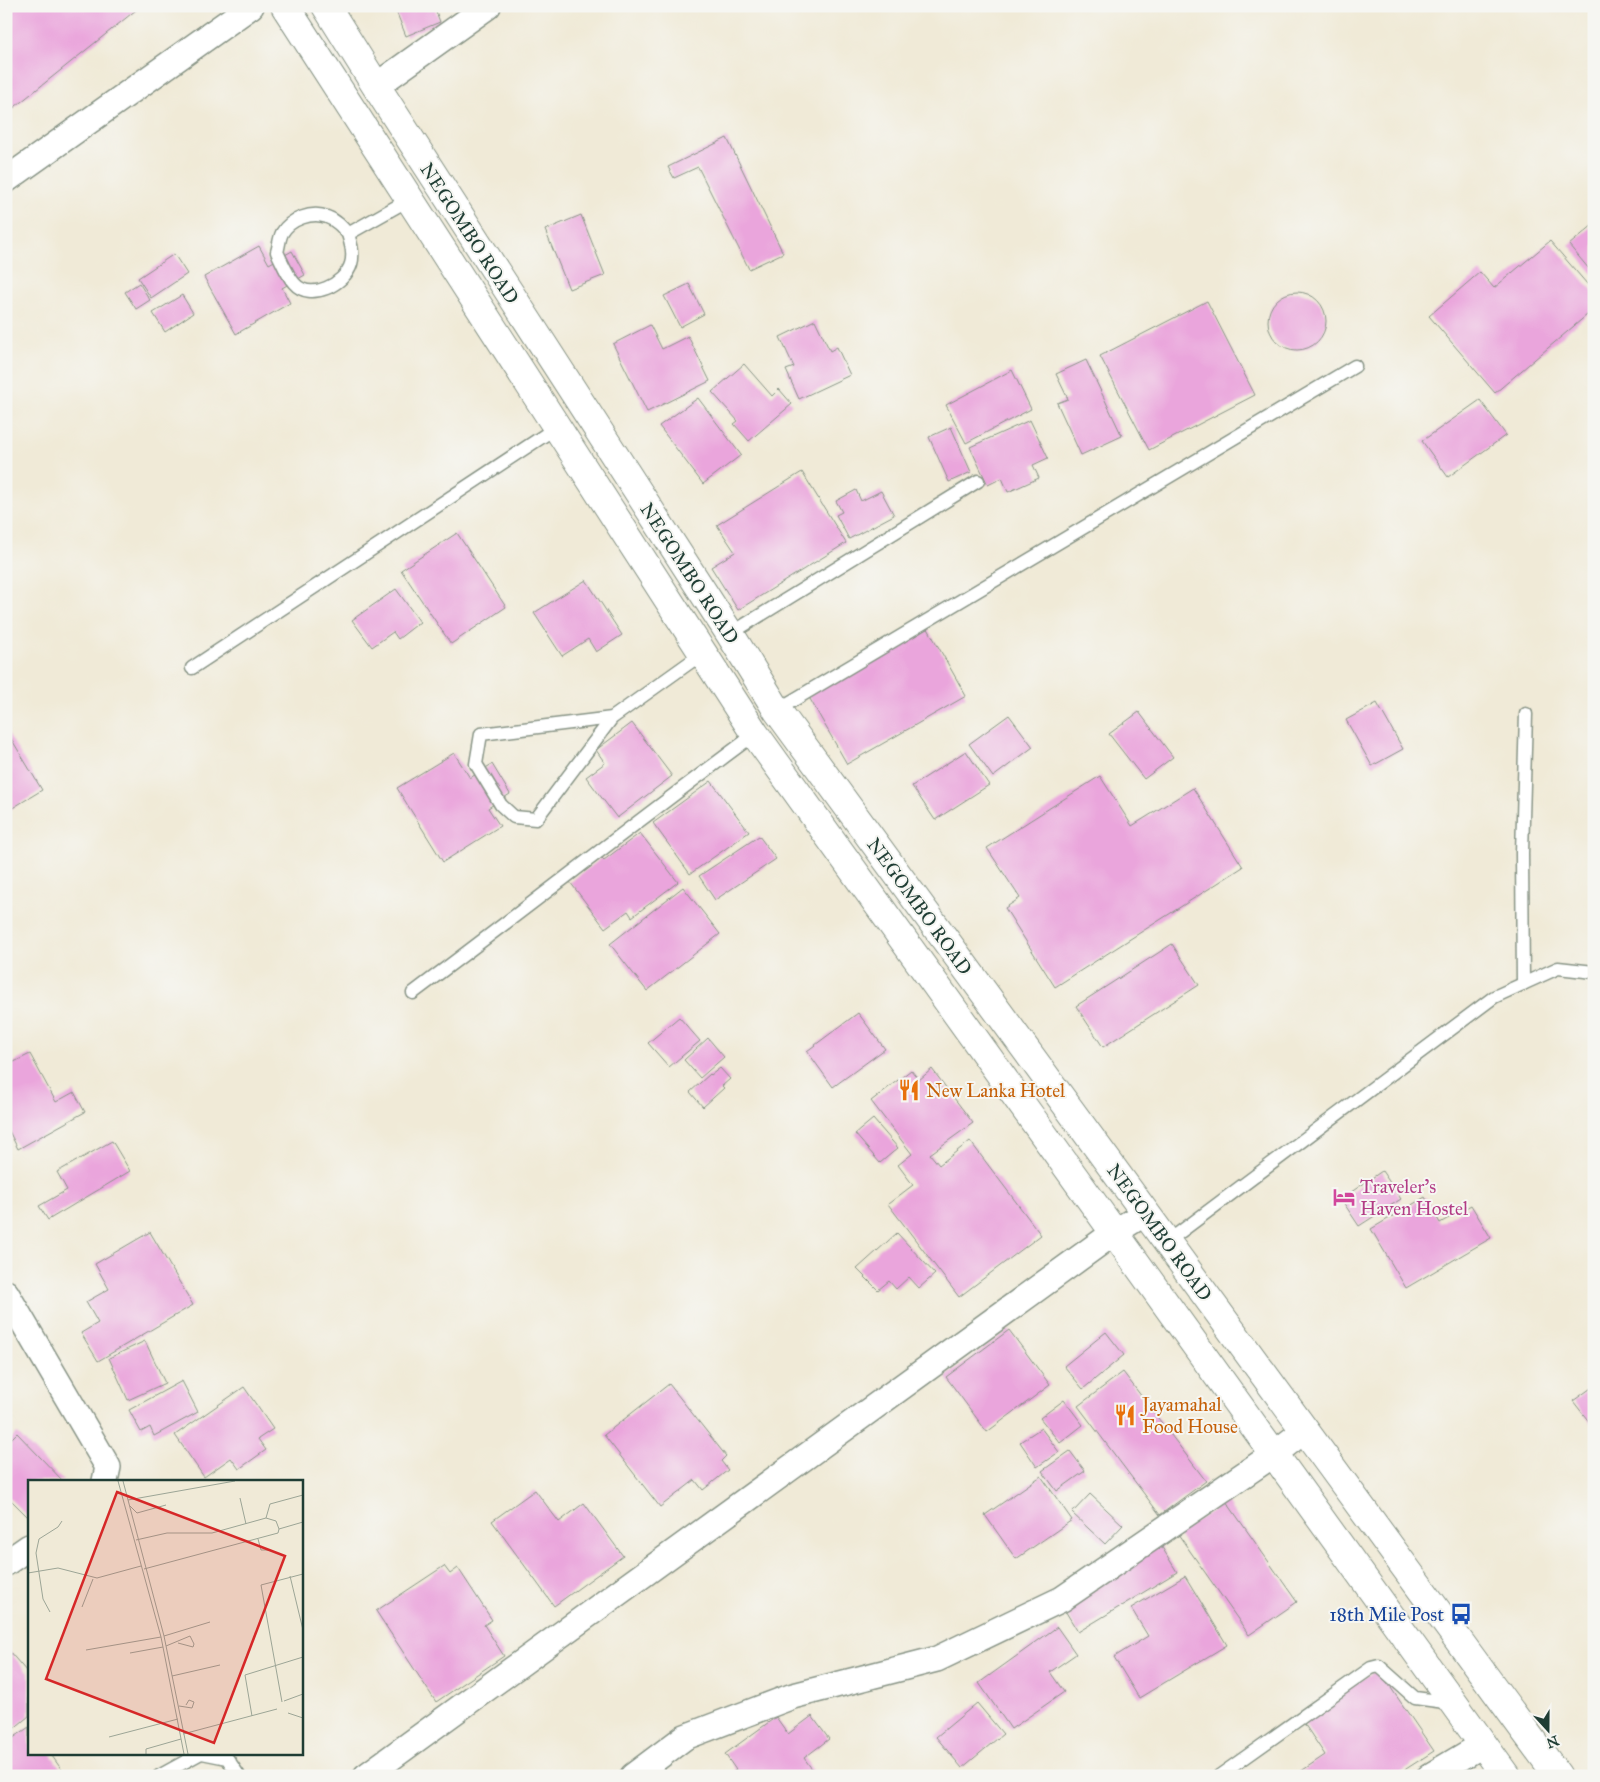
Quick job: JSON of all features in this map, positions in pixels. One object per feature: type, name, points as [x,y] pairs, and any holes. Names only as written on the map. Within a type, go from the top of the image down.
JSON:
[{"type":"highway","name":"NEGOMBO ROAD","points":[[285,6],[755,734],[1506,1776]]},
{"type":"highway","name":"NEGOMBO ROAD","points":[[326,6],[730,634],[776,710],[1558,1776]]},
{"type":"street","points":[[6,180],[251,6]]},
{"type":"street","points":[[376,86],[488,6]]},
{"type":"street","points":[[366,1776],[1145,1212]]},
{"type":"street","points":[[6,1293],[108,1467],[106,1480]]},
{"type":"street","points":[[633,1776],[685,1737],[793,1696],[937,1659],[1062,1599],[1274,1454],[1305,1430]]},
{"type":"street","points":[[6,1562],[28,1548]]},
{"type":"street","points":[[1430,1776],[1482,1745]]},
{"type":"lane","points":[[348,234],[410,199]]},
{"type":"lane","points":[[313,215],[326,216],[340,224],[348,234],[353,250],[351,263],[347,272],[338,282],[327,288],[306,290],[295,284],[277,252],[282,234],[289,225],[300,218],[313,215]]},
{"type":"lane","points":[[776,710],[1356,366]]},
{"type":"lane","points":[[192,668],[557,427]]},
{"type":"lane","points":[[730,634],[978,481]]},
{"type":"lane","points":[[612,718],[481,734],[476,764],[501,805],[514,817],[536,819],[612,718],[703,653]]},
{"type":"lane","points":[[1523,984],[1522,853],[1526,714]]},
{"type":"lane","points":[[413,993],[506,924],[627,829],[755,734]]},
{"type":"lane","points":[[1167,1242],[1494,997],[1558,968],[1594,972]]},
{"type":"lane","points":[[1220,1776],[1371,1668],[1379,1666],[1415,1698],[1452,1703]]},
{"type":"lane","points":[[159,1776],[200,1754]]},
{"type":"lane","points":[[207,1754],[227,1758],[238,1776]]},
{"type":"building","points":[[16,6],[141,6],[6,114],[6,14]]},
{"type":"building","points":[[394,6],[434,6],[440,22],[406,36]]},
{"type":"building","points":[[727,138],[783,253],[749,269],[698,167],[674,178],[668,167]]},
{"type":"building","points":[[581,215],[605,275],[569,289],[545,230]]},
{"type":"building","points":[[1594,224],[1594,275],[1569,245]]},
{"type":"building","points":[[1550,241],[1594,292],[1594,309],[1495,393],[1429,316],[1480,272],[1494,288]]},
{"type":"building","points":[[259,246],[269,264],[292,251],[305,275],[282,288],[290,303],[236,334],[204,277]]},
{"type":"building","points":[[174,254],[187,274],[151,298],[138,278]]},
{"type":"building","points":[[139,283],[150,300],[136,309],[125,292]]},
{"type":"building","points":[[689,284],[704,314],[680,327],[664,296]]},
{"type":"building","points":[[1291,292],[1303,292],[1318,300],[1326,315],[1326,327],[1318,342],[1303,350],[1291,350],[1276,342],[1268,327],[1268,315],[1276,300]]},
{"type":"building","points":[[182,295],[193,313],[165,332],[153,313]]},
{"type":"building","points":[[1207,301],[1255,395],[1149,450],[1100,356]]},
{"type":"building","points":[[815,320],[830,351],[837,347],[850,375],[799,399],[786,370],[794,367],[780,337]]},
{"type":"building","points":[[650,325],[662,349],[688,336],[710,381],[647,412],[613,344]]},
{"type":"building","points":[[1086,360],[1122,436],[1081,455],[1057,403],[1068,399],[1056,374]]},
{"type":"building","points":[[744,364],[772,396],[779,389],[792,404],[749,441],[734,424],[738,421],[712,392]]},
{"type":"building","points":[[1012,370],[1031,409],[966,443],[946,405]]},
{"type":"building","points":[[698,398],[741,455],[703,484],[659,426]]},
{"type":"building","points":[[1480,400],[1506,435],[1448,477],[1422,441]]},
{"type":"building","points":[[1030,420],[1048,458],[1033,465],[1039,478],[1008,492],[1002,478],[988,485],[970,447]]},
{"type":"building","points":[[951,427],[971,472],[949,482],[929,437]]},
{"type":"building","points":[[802,472],[846,543],[738,610],[711,567],[735,552],[717,525]]},
{"type":"building","points":[[856,490],[861,501],[881,491],[894,515],[849,539],[836,515],[842,512],[836,501]]},
{"type":"building","points":[[457,533],[506,607],[451,644],[401,570]]},
{"type":"building","points":[[586,580],[622,635],[596,652],[588,639],[562,656],[534,613]]},
{"type":"building","points":[[396,589],[420,622],[398,639],[393,632],[372,647],[352,620]]},
{"type":"building","points":[[926,625],[966,696],[847,764],[806,692]]},
{"type":"building","points":[[1377,703],[1403,749],[1372,766],[1346,720]]},
{"type":"building","points":[[1139,712],[1173,757],[1144,779],[1109,734]]},
{"type":"building","points":[[1009,715],[1033,747],[993,777],[969,744]]},
{"type":"building","points":[[632,723],[672,776],[617,818],[586,777],[605,763],[596,750]]},
{"type":"building","points":[[6,730],[42,790],[6,812]]},
{"type":"building","points":[[966,751],[989,785],[935,820],[912,786]]},
{"type":"building","points":[[454,753],[470,778],[492,764],[510,794],[488,808],[500,826],[443,862],[397,788]]},
{"type":"building","points":[[1100,776],[1132,826],[1193,788],[1243,867],[1055,987],[1005,908],[1020,898],[987,848]]},
{"type":"building","points":[[711,781],[749,832],[690,874],[653,823]]},
{"type":"building","points":[[640,833],[678,882],[632,917],[628,911],[605,928],[570,882]]},
{"type":"building","points":[[759,836],[776,859],[715,900],[699,876]]},
{"type":"building","points":[[683,887],[720,934],[647,991],[610,944]]},
{"type":"building","points":[[1172,944],[1199,985],[1103,1047],[1076,1006]]},
{"type":"building","points":[[858,1013],[885,1049],[833,1087],[807,1051]]},
{"type":"building","points":[[679,1017],[700,1041],[669,1067],[648,1043]]},
{"type":"building","points":[[708,1038],[724,1057],[700,1078],[684,1060]]},
{"type":"building","points":[[30,1054],[56,1102],[74,1092],[85,1112],[18,1149],[6,1125],[6,1066]]},
{"type":"building","points":[[720,1068],[730,1079],[722,1086],[724,1088],[703,1107],[690,1092],[710,1074]]},
{"type":"building","points":[[932,1069],[973,1123],[930,1154],[939,1165],[970,1141],[1041,1235],[959,1297],[888,1204],[913,1185],[898,1165],[912,1154],[871,1101],[911,1070],[919,1080]]},
{"type":"building","points":[[873,1119],[898,1148],[880,1163],[855,1134]]},
{"type":"building","points":[[112,1141],[130,1171],[48,1220],[39,1206],[67,1190],[57,1172]]},
{"type":"building","points":[[1382,1171],[1401,1199],[1359,1226],[1341,1199]]},
{"type":"building","points":[[1425,1197],[1440,1223],[1471,1205],[1491,1238],[1406,1288],[1371,1229]]},
{"type":"building","points":[[150,1232],[193,1305],[98,1361],[81,1333],[98,1323],[86,1302],[109,1289],[95,1264]]},
{"type":"building","points":[[897,1233],[935,1274],[919,1288],[909,1277],[896,1289],[889,1281],[878,1290],[857,1269]]},
{"type":"building","points":[[1009,1330],[1050,1385],[987,1432],[946,1377]]},
{"type":"building","points":[[1106,1332],[1124,1355],[1083,1389],[1064,1366]]},
{"type":"building","points":[[145,1341],[165,1383],[128,1400],[109,1358]]},
{"type":"building","points":[[1123,1372],[1206,1481],[1160,1515],[1078,1406]]},
{"type":"building","points":[[182,1381],[198,1412],[154,1436],[150,1427],[141,1432],[129,1410]]},
{"type":"building","points":[[669,1384],[726,1456],[721,1461],[728,1470],[703,1490],[695,1480],[660,1507],[604,1435]]},
{"type":"building","points":[[1594,1386],[1594,1428],[1573,1401]]},
{"type":"building","points":[[244,1387],[273,1429],[258,1439],[266,1450],[239,1469],[231,1458],[204,1477],[175,1435]]},
{"type":"building","points":[[1064,1400],[1083,1425],[1060,1443],[1040,1418]]},
{"type":"building","points":[[1041,1428],[1059,1452],[1037,1467],[1020,1442]]},
{"type":"building","points":[[17,1433],[62,1480],[28,1480],[28,1517],[6,1495],[6,1444]]},
{"type":"building","points":[[1070,1451],[1085,1471],[1057,1491],[1042,1471]]},
{"type":"building","points":[[1041,1476],[1072,1520],[1016,1559],[985,1515]]},
{"type":"building","points":[[535,1490],[559,1522],[584,1503],[623,1556],[554,1606],[492,1521]]},
{"type":"building","points":[[1090,1494],[1123,1525],[1105,1544],[1072,1513]]},
{"type":"building","points":[[1226,1501],[1297,1602],[1249,1635],[1178,1534]]},
{"type":"building","points":[[1160,1544],[1177,1572],[1078,1632],[1061,1604]]},
{"type":"building","points":[[444,1566],[450,1574],[458,1568],[492,1620],[484,1625],[504,1656],[436,1702],[376,1611]]},
{"type":"building","points":[[1185,1576],[1227,1645],[1139,1698],[1114,1657],[1148,1636],[1131,1608]]},
{"type":"building","points":[[1057,1627],[1076,1654],[1050,1672],[1064,1692],[1011,1729],[979,1683]]},
{"type":"building","points":[[9,1651],[28,1672],[28,1717],[6,1735],[6,1653]]},
{"type":"building","points":[[1378,1669],[1434,1751],[1395,1776],[1294,1776],[1325,1755],[1301,1719]]},
{"type":"building","points":[[977,1703],[1003,1734],[962,1768],[936,1737]]},
{"type":"building","points":[[812,1716],[829,1739],[804,1758],[817,1776],[728,1776],[736,1770],[725,1754],[776,1717],[788,1734]]},
{"type":"building","points":[[28,1728],[28,1754],[51,1754],[66,1776],[6,1776],[6,1743]]},
{"type":"place","name":"New Lanka Hotel","points":[[909,1090]]},
{"type":"place","name":"Traveler's Haven Hostel","points":[[1344,1197]]},
{"type":"place","name":"Jayamahal Food House","points":[[1125,1415]]},
{"type":"place","name":"18th Mile Post","points":[[1461,1614]]}]
